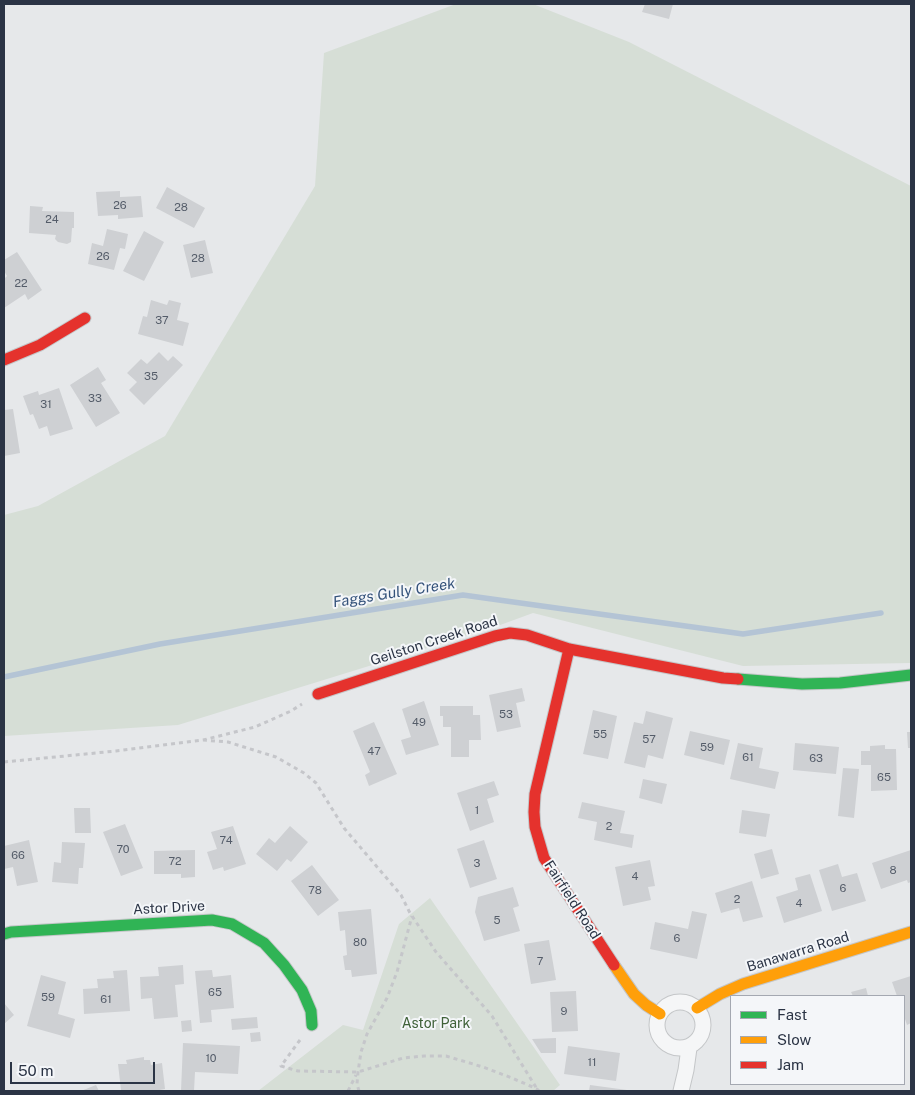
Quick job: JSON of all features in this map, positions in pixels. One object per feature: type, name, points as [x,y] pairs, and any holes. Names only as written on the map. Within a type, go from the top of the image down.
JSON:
[{"type":"street","points":[[4,360],[40,345],[85,318]]},
{"type":"street","name":"Geilston Creek Road","points":[[318,694],[495,636],[510,633],[527,635],[569,649],[723,678],[802,684],[840,683],[911,675]]},
{"type":"street","name":"Fairfield Road","points":[[569,649],[535,794],[535,827],[544,858],[579,912],[634,994],[660,1014]]},
{"type":"street","name":"Astor Drive","points":[[4,934],[11,932],[212,920],[232,924],[264,943],[284,965],[302,990],[311,1011],[312,1025]]},
{"type":"street","name":"Banawarra Road","points":[[697,1008],[720,994],[743,984],[911,932]]},
{"type":"street","points":[[677,1002],[691,1004],[701,1014],[704,1027],[702,1034],[689,1048],[672,1048],[665,1044],[657,1030],[660,1014],[670,1004],[677,1002]]},
{"type":"street","points":[[681,1091],[689,1048]]},
{"type":"path","points":[[4,762],[203,740],[255,727],[291,711],[318,694]]},
{"type":"path","points":[[203,740],[228,742],[276,757],[304,773],[316,783],[344,828],[401,895],[412,916],[436,952],[492,1016],[538,1090]]},
{"type":"path","points":[[359,1091],[357,1084],[361,1052],[367,1034],[387,998],[397,972],[412,916]]},
{"type":"path","points":[[312,1025],[281,1066],[298,1071],[358,1072],[403,1058],[446,1056],[483,1067],[538,1090]]},
{"type":"path","points":[[348,1091],[358,1072]]},
{"type":"green space","points":[[456,4],[533,4],[629,42],[911,186],[911,663],[743,666],[533,613],[492,628],[178,725],[4,736],[4,515],[38,506],[165,436],[315,186],[324,53]]},
{"type":"green space","name":"Astor Park","points":[[430,898],[560,1085],[553,1091],[258,1091],[343,1025],[363,1030],[399,924]]},
{"type":"building","points":[[645,4],[673,4],[669,19],[642,12]]},
{"type":"building","points":[[167,187],[205,208],[194,228],[156,208]]},
{"type":"building","points":[[120,191],[120,197],[141,196],[143,217],[118,219],[118,215],[98,216],[96,192]]},
{"type":"building","points":[[30,206],[43,207],[42,211],[74,212],[74,228],[72,228],[71,242],[67,244],[58,242],[55,239],[56,235],[29,233]]},
{"type":"building","points":[[107,229],[128,234],[125,249],[120,248],[114,270],[88,264],[92,243],[103,246]]},
{"type":"building","points":[[144,231],[164,242],[144,281],[123,271]]},
{"type":"building","points":[[205,240],[213,273],[191,278],[183,245]]},
{"type":"building","points":[[17,252],[42,290],[28,300],[25,294],[4,308],[4,279],[7,276],[4,271],[4,260]]},
{"type":"building","points":[[151,300],[167,305],[169,300],[181,303],[177,320],[189,323],[183,346],[138,334],[143,316],[147,317]]},
{"type":"building","points":[[159,352],[168,361],[173,356],[183,365],[144,405],[129,390],[137,382],[127,373],[141,359],[147,364]]},
{"type":"building","points":[[98,367],[106,380],[101,383],[120,413],[96,427],[70,385]]},
{"type":"building","points":[[59,388],[73,429],[50,436],[47,426],[39,429],[33,414],[30,415],[23,396],[38,391],[39,395]]},
{"type":"building","points":[[13,409],[20,453],[4,456],[4,410]]},
{"type":"building","points":[[522,688],[525,701],[516,703],[521,727],[497,732],[489,695]]},
{"type":"building","points":[[424,701],[439,745],[406,755],[401,740],[411,737],[402,709]]},
{"type":"building","points":[[440,706],[473,706],[473,715],[480,715],[481,740],[469,740],[469,757],[451,757],[451,727],[443,727],[443,716],[440,716]]},
{"type":"building","points":[[593,710],[617,716],[608,759],[583,754]]},
{"type":"building","points":[[646,711],[673,718],[663,759],[648,755],[645,768],[624,763],[634,722],[643,724]]},
{"type":"building","points":[[374,722],[397,774],[369,786],[365,775],[370,772],[353,731]]},
{"type":"building","points":[[690,731],[730,740],[724,765],[684,755]]},
{"type":"building","points":[[907,732],[911,732],[911,748],[908,748]]},
{"type":"building","points":[[738,743],[763,748],[759,768],[779,772],[775,789],[730,779]]},
{"type":"building","points":[[795,743],[839,747],[836,774],[793,770]]},
{"type":"building","points":[[885,745],[885,749],[896,749],[897,790],[871,791],[871,765],[861,765],[861,751],[870,751],[870,746]]},
{"type":"building","points":[[843,768],[859,769],[854,818],[838,816]]},
{"type":"building","points":[[643,779],[667,784],[662,804],[639,798]]},
{"type":"building","points":[[494,781],[499,795],[487,799],[494,822],[470,831],[457,793]]},
{"type":"building","points":[[582,802],[625,811],[620,833],[634,835],[632,848],[594,840],[597,822],[578,818]]},
{"type":"building","points":[[74,808],[90,808],[91,833],[75,833]]},
{"type":"building","points":[[742,810],[770,814],[766,837],[739,833]]},
{"type":"building","points":[[125,824],[143,868],[121,876],[103,832]]},
{"type":"building","points":[[233,826],[246,864],[224,871],[223,867],[213,870],[207,852],[217,849],[211,832]]},
{"type":"building","points":[[290,826],[308,842],[291,862],[287,859],[277,871],[256,854],[269,838],[275,843]]},
{"type":"building","points":[[29,840],[38,882],[17,886],[13,867],[4,869],[4,846]]},
{"type":"building","points":[[484,840],[497,879],[470,888],[457,849]]},
{"type":"building","points":[[62,842],[85,843],[83,868],[79,868],[78,884],[52,882],[54,862],[61,863]]},
{"type":"building","points":[[772,849],[779,874],[761,879],[754,854]]},
{"type":"building","points":[[195,850],[195,877],[181,878],[181,874],[154,874],[154,851]]},
{"type":"building","points":[[911,850],[911,882],[908,883],[907,880],[881,889],[872,863]]},
{"type":"building","points":[[650,860],[655,886],[648,887],[651,900],[623,906],[615,867]]},
{"type":"building","points":[[838,864],[842,877],[857,873],[866,901],[832,911],[819,870]]},
{"type":"building","points":[[312,865],[339,900],[318,916],[291,881]]},
{"type":"building","points":[[810,874],[822,911],[784,923],[776,897],[798,890],[795,878]]},
{"type":"building","points":[[752,881],[763,917],[743,922],[739,908],[721,913],[715,893]]},
{"type":"building","points":[[513,887],[519,906],[513,908],[520,931],[484,941],[475,912],[478,897]]},
{"type":"building","points":[[371,909],[377,974],[352,977],[351,970],[345,970],[343,956],[347,955],[345,930],[340,931],[338,912]]},
{"type":"building","points":[[692,911],[707,914],[697,959],[650,949],[655,922],[688,929]]},
{"type":"building","points":[[549,940],[556,980],[531,984],[524,944]]},
{"type":"building","points":[[183,965],[184,984],[175,985],[178,1017],[154,1019],[152,998],[141,999],[140,977],[159,976],[158,967]]},
{"type":"building","points":[[127,970],[130,1011],[84,1014],[83,989],[98,988],[97,979],[114,978],[113,971]]},
{"type":"building","points":[[212,970],[213,977],[231,975],[234,1008],[211,1010],[212,1022],[200,1023],[195,971]]},
{"type":"building","points":[[41,975],[66,982],[58,1014],[75,1019],[70,1038],[27,1026]]},
{"type":"building","points":[[911,976],[911,1023],[907,1025],[905,1019],[905,995],[897,995],[892,982]]},
{"type":"building","points":[[866,988],[868,995],[852,995],[851,992]]},
{"type":"building","points":[[576,991],[578,1031],[552,1032],[550,992]]},
{"type":"building","points":[[4,1003],[14,1015],[4,1024]]},
{"type":"building","points":[[257,1017],[258,1028],[232,1030],[231,1019]]},
{"type":"building","points":[[191,1020],[192,1031],[182,1032],[181,1021]]},
{"type":"building","points":[[260,1032],[261,1041],[251,1042],[250,1033]]},
{"type":"building","points":[[556,1038],[556,1053],[541,1053],[532,1039]]},
{"type":"building","points":[[183,1043],[240,1046],[238,1074],[195,1072],[194,1091],[181,1091]]},
{"type":"building","points":[[568,1046],[620,1053],[616,1081],[564,1074]]},
{"type":"building","points":[[144,1057],[144,1060],[150,1060],[151,1065],[162,1063],[165,1089],[154,1091],[121,1090],[118,1064],[127,1064],[126,1060]]},
{"type":"building","points":[[96,1085],[99,1091],[81,1091]]},
{"type":"building","points":[[590,1085],[627,1090],[627,1091],[589,1091]]},
{"type":"waterway","name":"Faggs Gully Creek","points":[[4,677],[160,644],[463,595],[743,634],[881,613]]},
{"type":"traffic: fast","points":[[738,679],[802,684],[840,683],[911,675]]},
{"type":"traffic: fast","points":[[4,934],[11,932],[212,920],[232,924],[264,943],[284,965],[302,990],[311,1011],[312,1025]]},
{"type":"traffic: slow","points":[[697,1008],[720,994],[743,984],[911,932]]},
{"type":"traffic: slow","points":[[614,965],[634,994],[660,1014]]},
{"type":"traffic: jam","points":[[4,360],[40,345],[85,318]]},
{"type":"traffic: jam","points":[[318,694],[495,636],[510,633],[527,635],[569,649],[723,678],[738,679]]},
{"type":"traffic: jam","points":[[569,649],[535,794],[535,827],[544,858],[614,965]]}]
